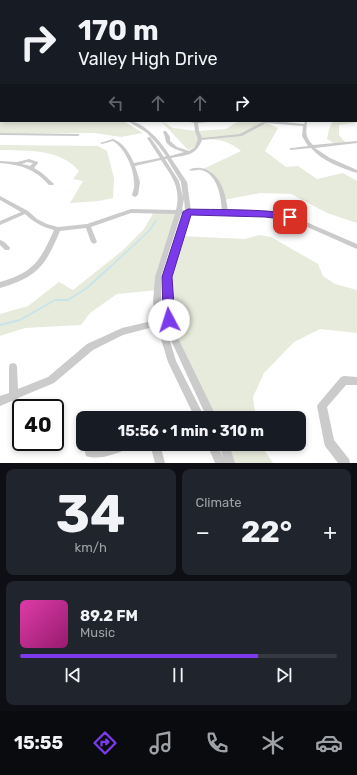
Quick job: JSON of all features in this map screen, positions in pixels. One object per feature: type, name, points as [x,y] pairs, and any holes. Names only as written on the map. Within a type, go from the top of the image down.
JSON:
[{"type":"street","points":[[126,122],[134,126],[152,141],[184,182],[188,212],[167,277],[169,320],[174,336],[209,411]]},
{"type":"street","points":[[132,122],[148,132],[160,144],[177,182],[181,199],[179,212],[158,277],[157,302],[160,322],[172,362],[196,411]]},
{"type":"street","points":[[132,165],[190,153],[197,147],[200,139],[196,131],[196,122]]},
{"type":"street","points":[[200,139],[241,135],[265,122],[305,123],[304,133],[306,139],[313,147],[324,156],[357,172]]},
{"type":"street","points":[[165,132],[168,137],[168,141],[175,148],[190,153]]},
{"type":"street","points":[[0,134],[78,135]]},
{"type":"street","points":[[102,143],[111,140],[118,142],[122,146],[132,165],[137,183],[135,195]]},
{"type":"street","points":[[292,149],[357,142]]},
{"type":"street","points":[[0,162],[31,168],[44,176],[51,184]]},
{"type":"street","points":[[191,170],[203,169],[210,173],[224,194],[225,214]]},
{"type":"street","points":[[0,198],[26,212],[45,226],[58,229],[88,226],[131,211],[265,214],[290,217],[357,247]]},
{"type":"street","points":[[0,223],[26,212]]},
{"type":"street","points":[[88,226],[94,242]]},
{"type":"street","points":[[0,285],[15,281],[29,274],[41,264],[58,229]]},
{"type":"street","points":[[0,242],[7,248]]},
{"type":"street","points":[[0,401],[51,380],[90,347],[122,332],[169,320]]},
{"type":"street","points":[[13,367],[14,396]]},
{"type":"street","points":[[345,463],[329,442],[322,406],[344,380],[357,382]]},
{"type":"street","points":[[90,452],[110,451]]},
{"type":"street","points":[[157,451],[160,463]]},
{"type":"street","points":[[215,451],[220,463]]},
{"type":"street","points":[[226,451],[230,463]]},
{"type":"shaded area","points":[[0,122],[125,122],[143,133],[121,137],[94,133],[0,134]]},
{"type":"shaded area","points":[[162,122],[173,128],[197,131],[226,129],[237,122],[264,122],[278,128],[265,151],[286,167],[298,166],[317,179],[343,173],[357,181],[357,223],[327,213],[291,194],[260,193],[224,200],[222,191],[217,182],[203,169],[241,151],[227,143],[206,139],[200,139],[199,145],[188,150]]},
{"type":"shaded area","points":[[332,122],[357,122],[339,125],[339,135],[346,143],[335,144],[327,139]]},
{"type":"shaded area","points":[[0,145],[98,146],[107,151],[114,178],[113,198],[99,201],[70,203],[83,181],[73,179],[79,171],[71,164],[62,158],[42,152],[0,150]]},
{"type":"shaded area","points":[[155,210],[179,212],[158,290],[117,294],[90,313],[81,325],[25,328],[0,336],[0,314],[28,306],[59,282],[73,290],[122,251],[144,229]]},
{"type":"shaded area","points":[[259,235],[271,237],[318,264],[323,276],[335,284],[357,290],[357,333],[320,329],[294,342],[264,373],[253,397],[255,411],[209,411],[173,336],[167,277],[181,236],[245,239]]},
{"type":"shaded area","points":[[226,451],[265,451],[273,463],[230,463]]},
{"type":"waterway","points":[[109,268],[150,230],[156,220]]},
{"type":"waterway","points":[[0,325],[20,320],[55,300],[68,300],[87,288],[110,267]]},
{"type":"route","points":[[169,320],[167,277],[188,212],[265,214],[290,217]]}]
